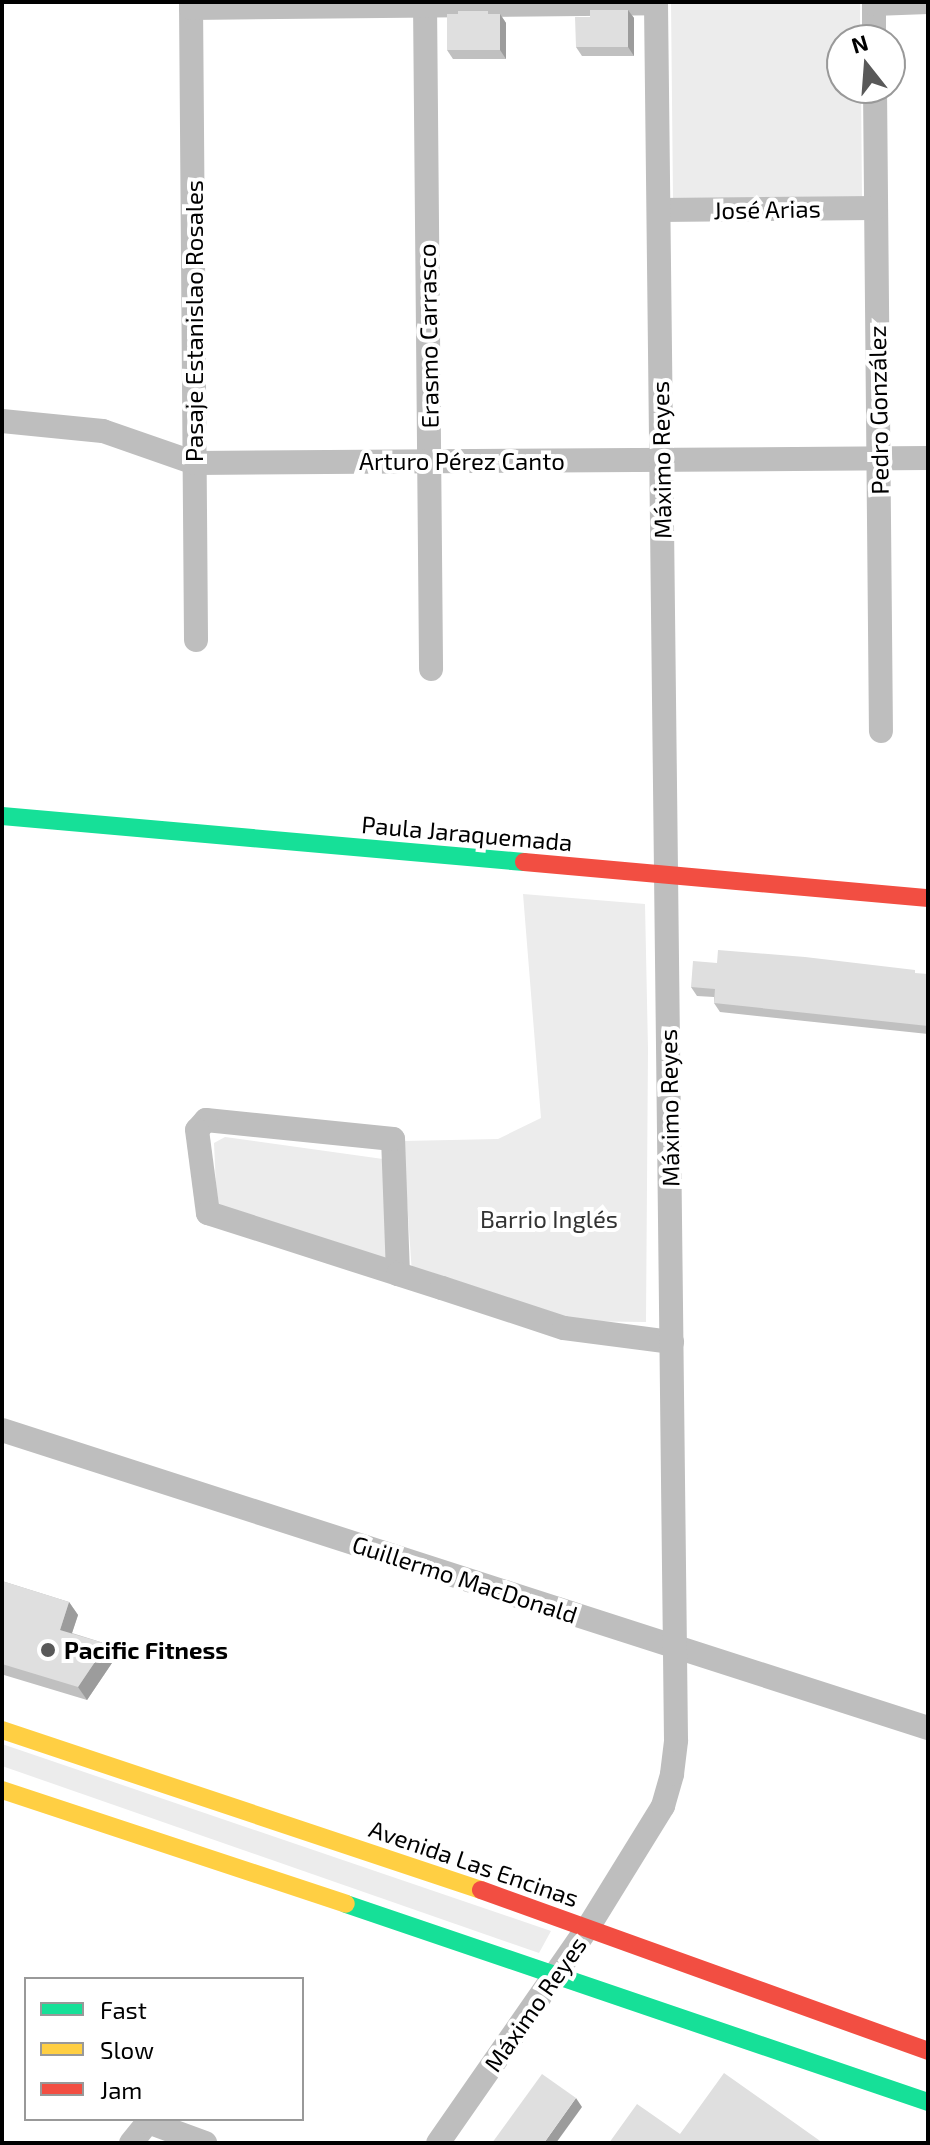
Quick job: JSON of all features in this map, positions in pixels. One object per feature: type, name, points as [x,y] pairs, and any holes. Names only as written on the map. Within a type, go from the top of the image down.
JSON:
[{"type":"street","points":[[191,5],[656,2]]},
{"type":"street","name":"Máximo Reyes","points":[[438,2143],[589,1926],[663,1806],[676,1740],[656,2]]},
{"type":"street","points":[[874,24],[874,3],[928,2]]},
{"type":"street","name":"Erasmo Carrasco","points":[[425,4],[431,669]]},
{"type":"street","name":"Pasaje Estanislao Rosales","points":[[191,5],[196,640]]},
{"type":"street","name":"Pedro González","points":[[875,104],[881,731]]},
{"type":"street","name":"José Arias","points":[[659,210],[876,208]]},
{"type":"street","name":"Arturo Pérez Canto","points":[[2,421],[103,431],[195,463],[928,458]]},
{"type":"street","name":"Paula Jaraquemada","points":[[2,816],[928,898]]},
{"type":"street","points":[[398,1274],[393,1139],[206,1120],[197,1130],[208,1213],[564,1328],[672,1342]]},
{"type":"street","name":"Guillermo MacDonald","points":[[2,1430],[928,1728]]},
{"type":"street","name":"Avenida Las Encinas","points":[[2,1730],[589,1926],[928,2051]]},
{"type":"street","points":[[2,1790],[556,1973],[928,2102]]},
{"type":"street","points":[[780,2050],[827,2015]]},
{"type":"street","points":[[131,2143],[148,2122],[205,2143]]},
{"type":"green space","points":[[671,2],[860,2],[860,24],[826,24],[826,104],[861,104],[862,199],[673,201]]},
{"type":"green space","name":"Barrio Inglés","points":[[523,894],[645,904],[648,1049],[646,1322],[563,1321],[412,1274],[403,1141],[498,1139],[541,1118]]},
{"type":"green space","points":[[225,1137],[383,1159],[391,1261],[217,1209],[214,1143]]},
{"type":"green space","points":[[2,1744],[551,1931],[539,1953],[2,1766]]},
{"type":"building","points":[[590,10],[628,10],[628,47],[576,47],[575,17],[590,17]]},
{"type":"building","points":[[458,11],[500,14],[500,50],[447,50],[447,14],[458,14]]},
{"type":"building","points":[[718,950],[805,957],[928,974],[928,1026],[714,1003],[715,989],[691,987],[693,961],[717,963]]},
{"type":"building","name":"Pacific Fitness","points":[[2,1581],[69,1602],[60,1630],[107,1644],[78,1687],[2,1664]]},
{"type":"building","points":[[724,2073],[823,2143],[609,2143],[637,2104],[680,2134]]},
{"type":"building","points":[[542,2074],[576,2098],[544,2143],[492,2143]]},
{"type":"traffic: fast","points":[[2,816],[524,862]]},
{"type":"traffic: fast","points":[[346,1904],[928,2102]]},
{"type":"traffic: slow","points":[[2,1730],[481,1890]]},
{"type":"traffic: slow","points":[[2,1790],[346,1904]]},
{"type":"traffic: jam","points":[[524,862],[928,898]]},
{"type":"traffic: jam","points":[[481,1890],[928,2051]]},
{"type":"place","name":"Pacific Fitness","points":[[48,1650]]}]
